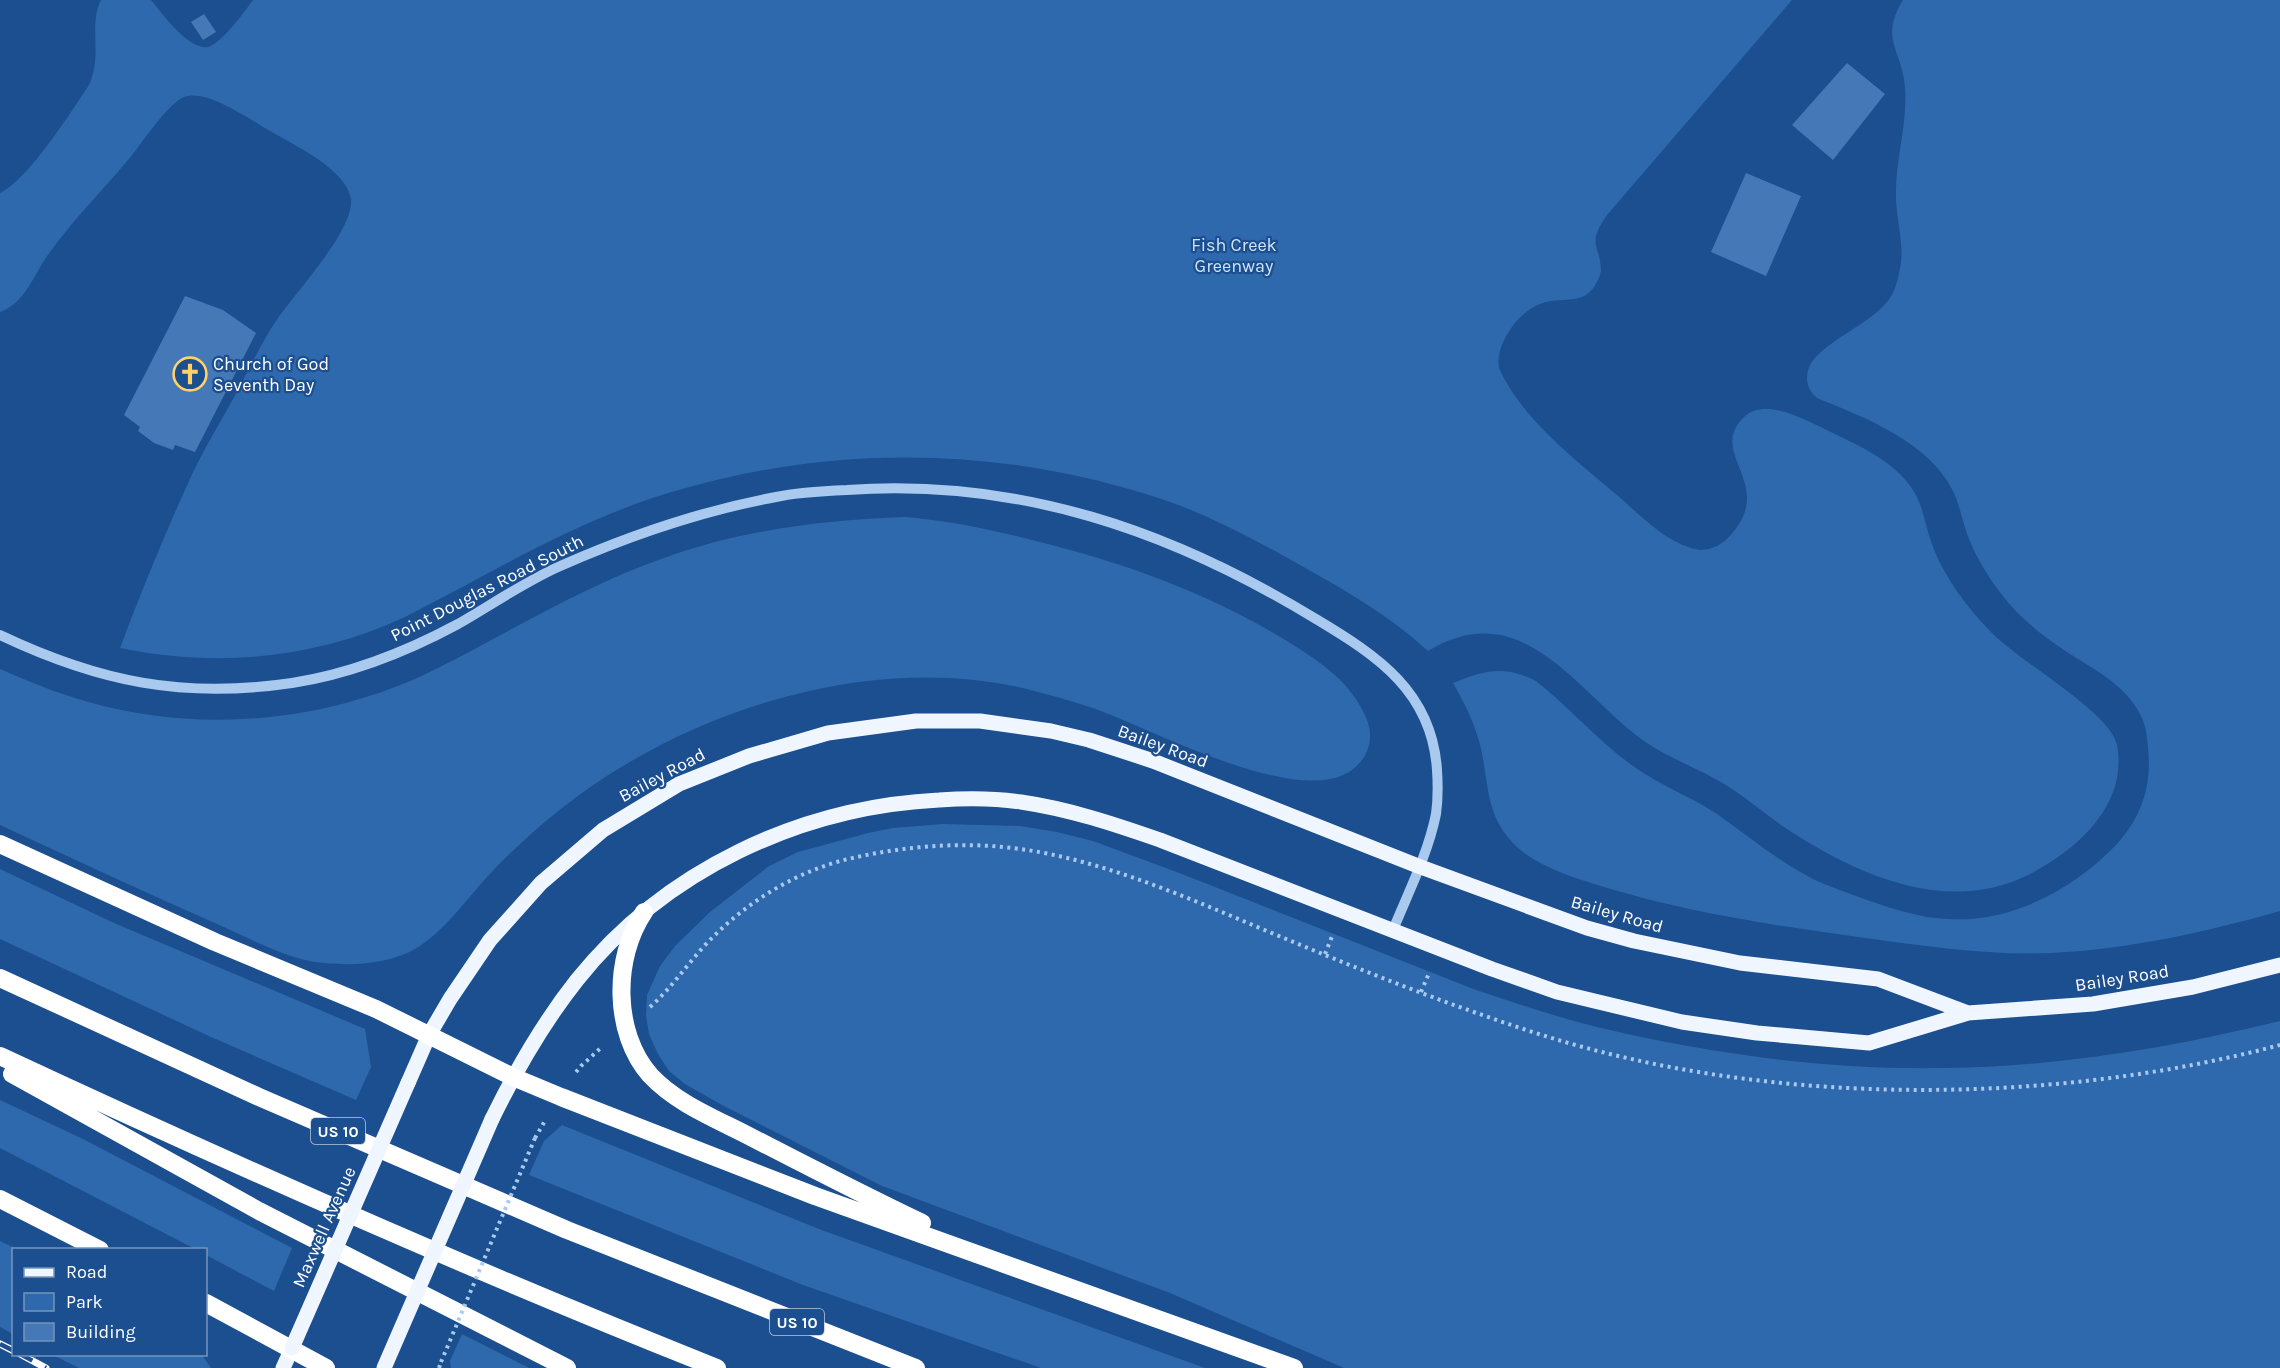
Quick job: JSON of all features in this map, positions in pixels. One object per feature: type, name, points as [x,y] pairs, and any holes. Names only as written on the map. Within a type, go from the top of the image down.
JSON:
[{"type":"highway","points":[[0,844],[205,937],[376,1009],[513,1077],[561,1097],[815,1196],[1294,1368]]},
{"type":"highway","points":[[644,912],[632,935],[625,966],[622,997],[625,1027],[636,1055],[650,1074],[682,1100],[831,1179],[1002,1262]]},
{"type":"highway","name":"US 10","points":[[0,978],[259,1097],[567,1230],[916,1368]]},
{"type":"highway","points":[[0,1056],[205,1151],[549,1299],[717,1368]]},
{"type":"highway","points":[[0,1067],[259,1211],[567,1368]]},
{"type":"highway","points":[[0,1199],[96,1248]]},
{"type":"highway","points":[[207,1304],[326,1368]]},
{"type":"main road","name":"Bailey Road","points":[[429,1035],[490,940],[541,883],[603,830],[680,784],[715,768],[784,744],[828,733],[871,726],[935,720],[980,721],[1051,731],[1089,740],[1154,761],[1532,909],[1634,941],[1740,963],[1878,979],[1968,1013]]},
{"type":"main road","name":"Bailey Road","points":[[513,1077],[545,1025],[578,979],[644,912],[709,867],[778,833],[848,812],[892,804],[982,799],[1018,801],[1050,806],[1100,819],[1557,992],[1635,1012],[1721,1029],[1869,1042],[1968,1013],[2093,1004],[2193,987],[2280,965]]},
{"type":"main road","name":"Maxwell Avenue","points":[[283,1368],[429,1035]]},
{"type":"main road","points":[[384,1368],[492,1119],[513,1077]]},
{"type":"street","name":"Point Douglas Road South","points":[[0,635],[76,667],[141,682],[203,690],[232,690],[276,685],[332,675],[398,652],[455,625],[552,570],[624,538],[700,514],[780,496],[875,488],[939,489],[1011,497],[1112,523],[1208,560],[1293,604],[1362,648],[1386,666],[1404,684],[1426,718],[1434,747],[1438,798],[1435,818],[1419,866],[1393,930]]},
{"type":"path","points":[[439,1368],[536,1138],[581,1066],[658,1000],[713,936],[732,919],[780,886],[804,873],[845,860],[911,848],[944,845],[1021,849],[1061,856],[1096,866],[1187,899],[1421,992]]},
{"type":"green space","name":"Fish Creek Greenway","points":[[101,0],[151,0],[184,37],[192,43],[208,47],[226,34],[253,0],[1792,0],[1607,215],[1597,233],[1596,244],[1601,271],[1592,290],[1577,298],[1545,302],[1524,314],[1516,321],[1504,339],[1499,368],[1521,404],[1567,453],[1642,518],[1670,539],[1694,549],[1711,548],[1723,542],[1737,527],[1745,510],[1747,495],[1732,442],[1735,430],[1744,417],[1754,411],[1777,410],[1790,414],[1877,456],[1896,470],[1911,487],[1922,509],[1938,558],[1950,581],[1972,611],[2002,642],[2081,702],[2111,732],[2117,745],[2118,766],[2115,786],[2096,822],[2082,837],[2067,851],[2032,873],[2000,886],[1968,891],[1936,890],[1904,884],[1841,861],[1784,827],[1721,782],[1654,748],[1619,721],[1546,656],[1520,641],[1492,634],[1462,636],[1428,651],[1383,615],[1334,584],[1241,533],[1181,506],[1120,487],[1059,472],[997,463],[935,458],[872,458],[810,463],[748,473],[649,499],[577,528],[405,617],[371,631],[301,651],[265,656],[193,658],[120,648],[144,585],[199,461],[271,328],[334,244],[349,213],[351,200],[348,189],[340,179],[305,151],[228,106],[204,97],[193,95],[184,97],[162,116],[128,160],[68,228],[44,260],[23,295],[9,308],[0,312],[0,193],[11,186],[36,160],[89,85],[95,63],[96,20]]},
{"type":"green space","points":[[1903,0],[2280,0],[2280,911],[2224,926],[2110,948],[2029,954],[1958,950],[1799,929],[1734,918],[1636,896],[1559,872],[1537,861],[1517,847],[1498,823],[1489,797],[1477,733],[1453,683],[1494,671],[1514,673],[1536,681],[1633,766],[1717,814],[1800,872],[1819,882],[1867,900],[1917,915],[1971,919],[2017,909],[2039,901],[2079,877],[2097,863],[2124,836],[2138,813],[2146,788],[2149,761],[2145,727],[2134,704],[2117,686],[2047,638],[2009,603],[1992,582],[1976,554],[1953,491],[1928,458],[1894,433],[1817,398],[1808,384],[1807,373],[1815,358],[1879,310],[1892,296],[1897,281],[1901,254],[1896,182],[1903,128],[1905,87],[1892,35],[1896,13]]},
{"type":"green space","points":[[906,517],[995,531],[1111,562],[1201,596],[1230,610],[1299,649],[1344,684],[1353,694],[1367,720],[1370,735],[1368,750],[1360,763],[1347,773],[1324,780],[1296,780],[1229,763],[1094,709],[999,683],[955,678],[911,678],[867,681],[830,687],[757,705],[722,718],[687,732],[620,768],[575,798],[536,829],[426,942],[394,958],[358,964],[310,961],[283,953],[0,825],[0,669],[53,691],[129,712],[174,718],[219,720],[265,718],[310,711],[354,701],[397,686],[438,668],[603,582],[691,549],[782,528]]},
{"type":"green space","points":[[943,824],[1020,826],[1093,841],[1476,990],[1597,1027],[1726,1052],[1856,1066],[1986,1067],[2113,1054],[2197,1040],[2280,1021],[2280,1368],[1344,1368],[1170,1293],[882,1186],[722,1105],[685,1084],[669,1071],[649,1034],[646,1015],[647,995],[660,966],[675,946],[710,912],[769,866],[798,852],[893,828]]},
{"type":"green space","points":[[0,869],[114,923],[365,1029],[371,1067],[356,1100],[211,1037],[0,939]]},
{"type":"green space","points":[[0,1100],[83,1139],[292,1248],[274,1291],[207,1256],[207,1248],[193,1248],[0,1148]]},
{"type":"green space","points":[[562,1125],[819,1229],[1205,1368],[1041,1368],[803,1285],[529,1175],[544,1141]]},
{"type":"green space","points":[[0,1241],[15,1248],[12,1248],[12,1333],[0,1327]]},
{"type":"green space","points":[[462,1334],[529,1368],[451,1368],[450,1361]]},
{"type":"green space","points":[[55,1356],[203,1356],[211,1368],[79,1368]]},
{"type":"building","points":[[204,14],[216,32],[203,40],[191,22]]},
{"type":"building","points":[[1847,63],[1885,94],[1833,160],[1792,125]]},
{"type":"building","points":[[1746,173],[1801,196],[1766,276],[1711,252]]},
{"type":"building","name":"Church of God Seventh Day","points":[[185,296],[223,310],[256,333],[195,452],[175,445],[173,450],[154,443],[138,431],[140,427],[124,415]]},
{"type":"railway","points":[[0,1344],[12,1350]]},
{"type":"railway","points":[[24,1356],[46,1368]]},
{"type":"place","name":"Church of God Seventh Day","points":[[190,374]]}]
